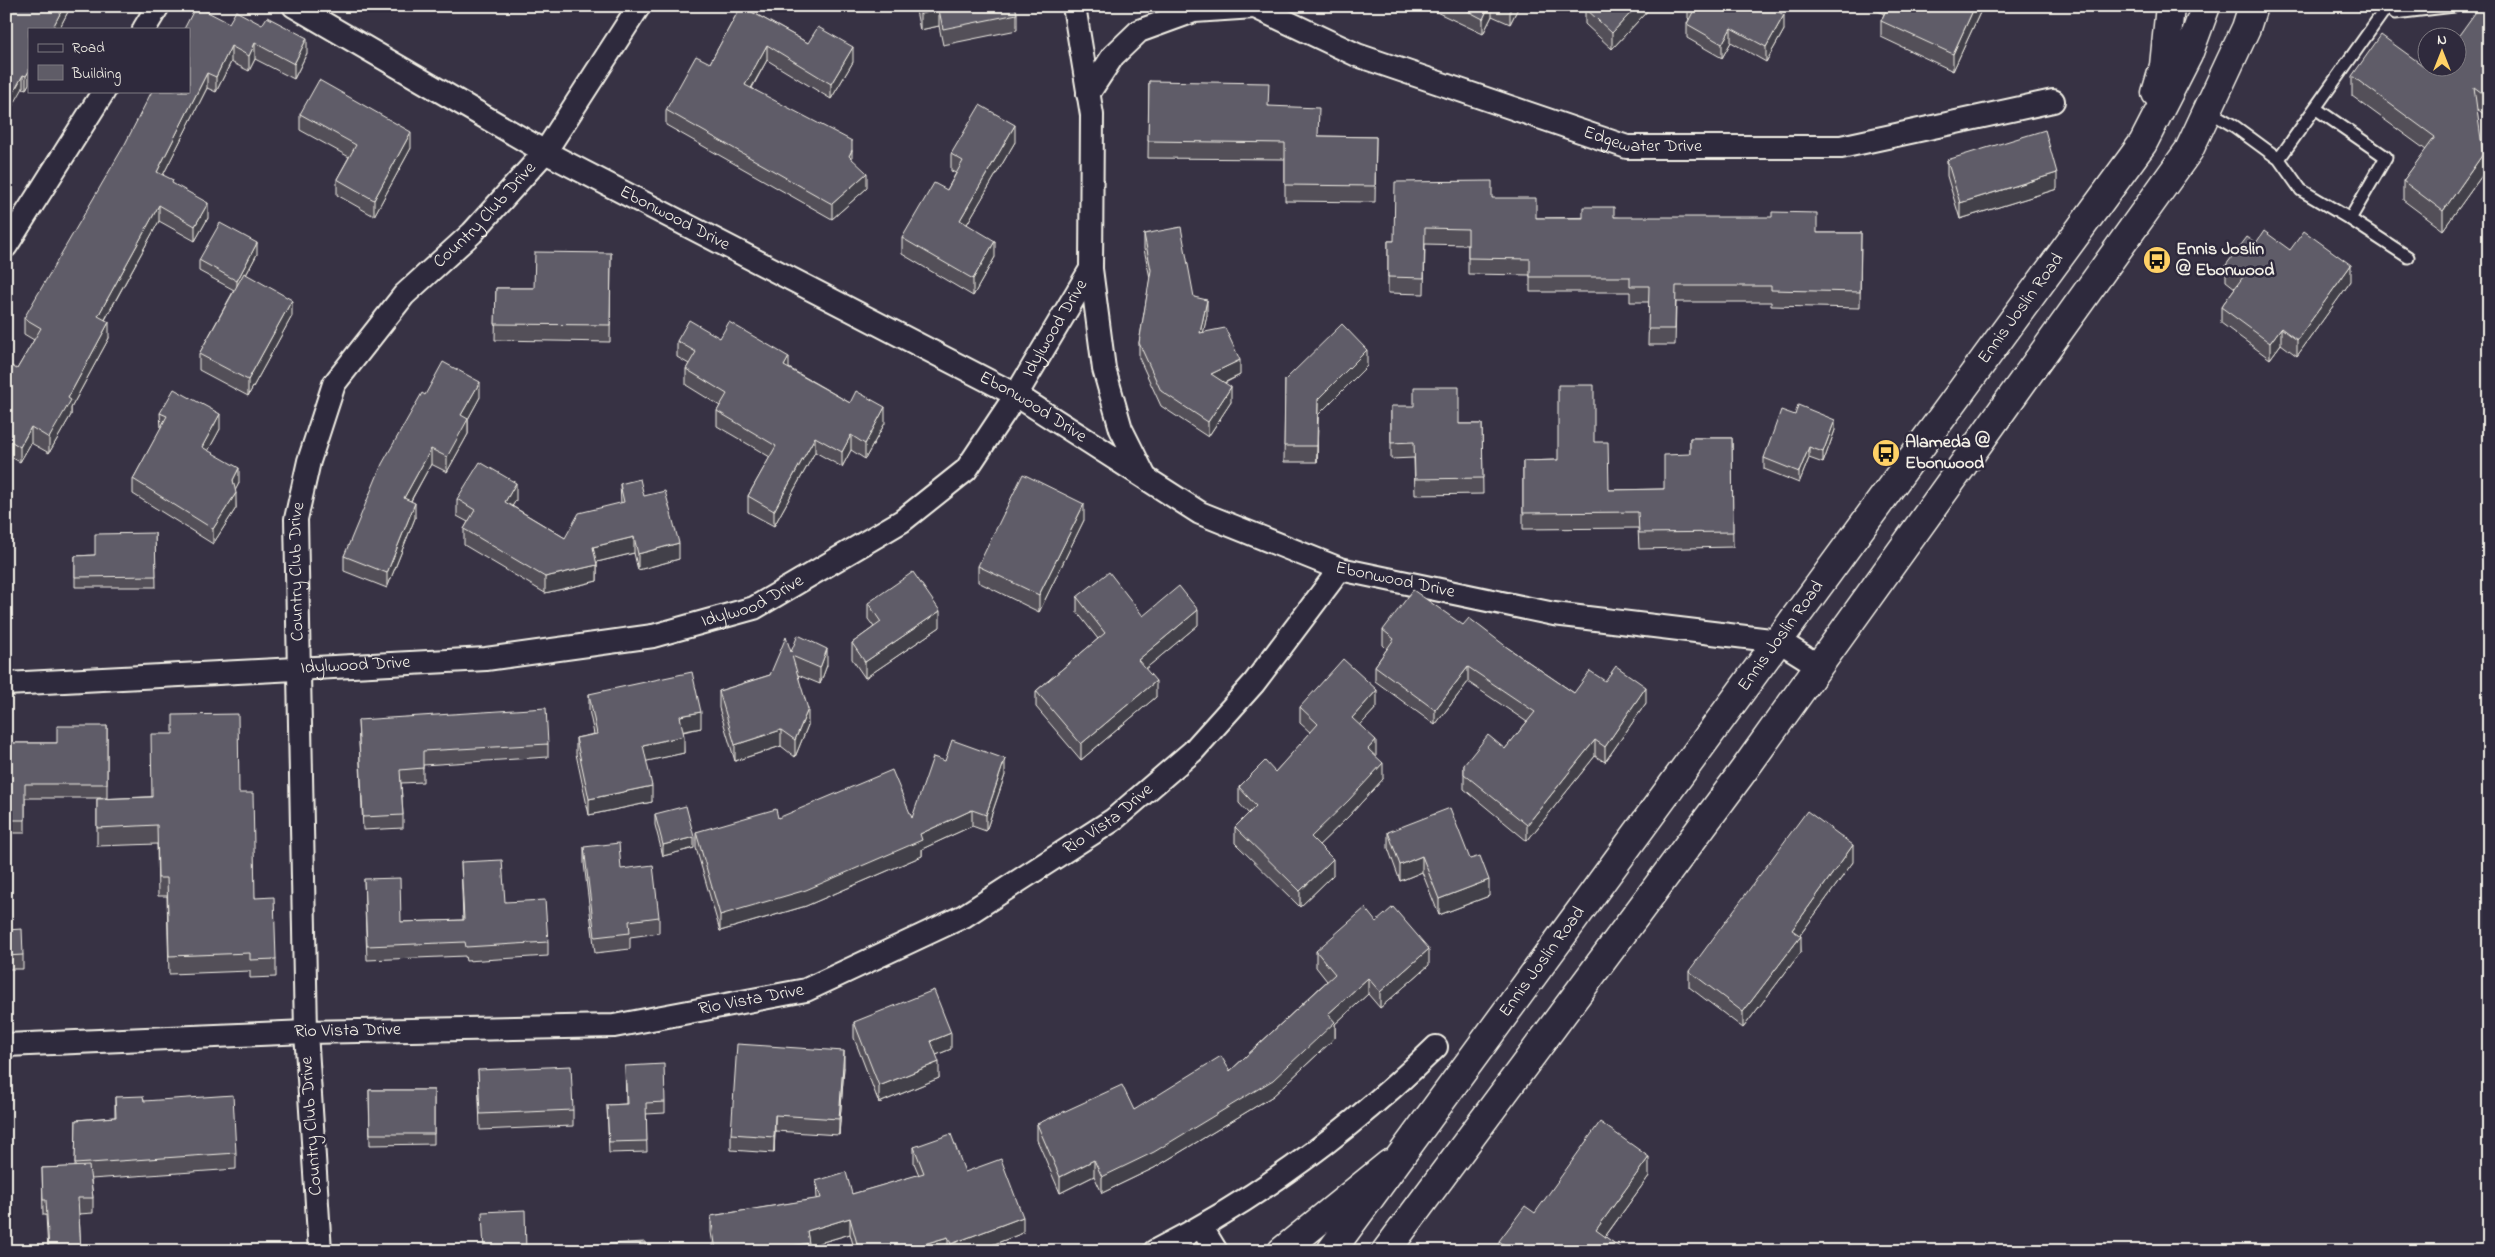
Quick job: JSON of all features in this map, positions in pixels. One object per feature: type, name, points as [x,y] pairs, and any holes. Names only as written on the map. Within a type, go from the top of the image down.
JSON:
[{"type":"main road","points":[[2143,143],[2164,66],[2170,6]]},
{"type":"main road","name":"Ennis Joslin Road","points":[[1331,1251],[2143,143],[2188,55],[2206,6]]},
{"type":"main road","points":[[1386,1251],[1819,666],[2189,150],[2252,14]]},
{"type":"main road","points":[[1282,1251],[1402,1154]]},
{"type":"street","points":[[145,28],[158,6]]},
{"type":"street","name":"Ebonwood Drive","points":[[294,6],[546,152],[1016,395],[1200,513],[1340,569],[1554,614],[1779,640],[1819,666]]},
{"type":"street","name":"Country Club Drive","points":[[320,1251],[306,1032],[296,519],[309,461],[334,384],[404,295],[472,233],[546,152],[639,6]]},
{"type":"street","name":"Idylwood Drive","points":[[6,684],[299,667],[486,659],[653,636],[754,608],[902,521],[966,470],[1016,395],[1091,269],[1092,115],[1074,6]]},
{"type":"street","points":[[1088,94],[1113,56],[1139,31],[1194,11],[1253,6]]},
{"type":"street","name":"Edgewater Drive","points":[[1253,6],[1357,55],[1627,147],[1841,147],[2053,101]]},
{"type":"street","points":[[6,246],[103,92]]},
{"type":"street","points":[[1091,269],[1104,369],[1121,429],[1145,478]]},
{"type":"street","name":"Rio Vista Drive","points":[[6,1044],[306,1032],[614,1026],[806,990],[964,916],[1113,820],[1193,751],[1254,683],[1340,569]]},
{"type":"street","points":[[1155,1251],[1202,1228],[1288,1170],[1393,1089],[1436,1047]]},
{"type":"street","points":[[1202,1228],[1216,1251]]},
{"type":"lane","points":[[2278,159],[2391,8],[2454,6]]},
{"type":"lane","points":[[2315,108],[2386,157],[2350,219]]},
{"type":"lane","points":[[2207,110],[2234,126],[2278,159],[2301,190],[2408,257]]},
{"type":"building","points":[[6,6],[64,6],[53,28],[28,28],[28,73],[26,76],[23,75],[6,106]]},
{"type":"building","points":[[196,6],[229,23],[236,11],[262,25],[267,17],[307,38],[294,64],[255,43],[249,56],[231,46],[216,77],[207,73],[157,172],[173,180],[172,183],[208,203],[195,226],[159,205],[98,316],[109,322],[68,398],[71,400],[49,438],[31,427],[20,447],[9,440],[6,446],[6,363],[17,369],[41,328],[24,318],[125,144],[151,92],[190,92],[190,28],[185,28]]},
{"type":"building","points":[[741,6],[808,43],[818,27],[853,47],[831,84],[767,45],[745,85],[852,141],[852,150],[849,156],[867,173],[832,204],[666,110],[696,56],[710,63]]},
{"type":"building","points":[[919,6],[1015,6],[1017,14],[943,29],[939,10],[920,14]]},
{"type":"building","points":[[1458,6],[1489,6],[1483,19]]},
{"type":"building","points":[[1586,6],[1637,6],[1612,33],[1585,8]]},
{"type":"building","points":[[1692,6],[1768,6],[1784,15],[1766,47],[1731,28],[1722,44],[1687,24],[1695,8]]},
{"type":"building","points":[[1888,6],[1975,6],[1953,54],[1881,21]]},
{"type":"building","points":[[2480,6],[2489,6],[2489,98],[2474,87],[2483,154],[2443,211],[2403,181],[2435,137],[2352,76],[2381,35],[2418,62],[2418,78],[2468,78],[2468,28],[2464,28]]},
{"type":"building","points":[[319,80],[411,132],[374,200],[337,179],[356,145],[300,114]]},
{"type":"building","points":[[1149,81],[1269,83],[1268,106],[1319,108],[1318,136],[1376,137],[1375,186],[1285,185],[1285,143],[1148,141]]},
{"type":"building","points":[[980,105],[1015,125],[960,220],[995,241],[973,279],[902,238],[934,183],[947,190],[963,161],[951,154]]},
{"type":"building","points":[[2045,130],[2057,173],[1960,203],[1947,160]]},
{"type":"building","points":[[1492,181],[1492,198],[1536,198],[1536,218],[1583,218],[1583,207],[1614,207],[1614,217],[1772,217],[1772,212],[1817,213],[1817,233],[1861,233],[1860,292],[1771,290],[1771,286],[1676,286],[1675,329],[1648,329],[1649,286],[1630,286],[1630,277],[1530,277],[1530,259],[1468,258],[1468,229],[1425,228],[1424,278],[1388,277],[1388,241],[1394,241],[1395,182]]},
{"type":"building","points":[[220,223],[257,243],[237,281],[199,260]]},
{"type":"building","points":[[1181,227],[1194,297],[1207,300],[1200,333],[1225,328],[1240,360],[1211,374],[1231,387],[1208,422],[1161,391],[1139,343],[1151,270],[1144,234]]},
{"type":"building","points":[[2264,231],[2290,250],[2304,231],[2351,265],[2297,340],[2281,328],[2270,343],[2221,307],[2243,277],[2226,265],[2247,237],[2256,243]]},
{"type":"building","points":[[535,252],[611,253],[610,325],[495,324],[496,288],[534,288]]},
{"type":"building","points":[[244,273],[292,300],[248,380],[199,354]]},
{"type":"building","points":[[689,320],[720,338],[729,322],[789,357],[784,366],[850,403],[856,391],[885,407],[865,444],[851,435],[842,452],[815,437],[774,511],[748,496],[776,446],[717,411],[727,394],[686,369],[696,352],[677,341]]},
{"type":"building","points":[[1342,324],[1367,350],[1318,399],[1317,446],[1284,446],[1285,380]]},
{"type":"building","points":[[443,362],[480,382],[461,415],[468,419],[447,457],[431,449],[404,498],[415,503],[387,573],[344,556],[382,464],[422,393],[425,395]]},
{"type":"building","points":[[1558,385],[1594,385],[1594,442],[1608,442],[1609,490],[1664,489],[1664,455],[1690,454],[1690,438],[1732,438],[1733,532],[1639,533],[1638,512],[1523,513],[1523,461],[1558,460]]},
{"type":"building","points":[[1414,387],[1459,387],[1459,424],[1482,424],[1483,478],[1415,479],[1414,442],[1391,443],[1391,406],[1414,406]]},
{"type":"building","points":[[174,389],[220,414],[202,447],[239,468],[233,480],[236,493],[213,529],[133,479],[167,416],[160,413]]},
{"type":"building","points":[[1798,405],[1835,420],[1823,452],[1809,447],[1799,472],[1764,458],[1781,410],[1795,415]]},
{"type":"building","points":[[480,462],[516,483],[505,502],[565,538],[579,513],[624,502],[620,484],[640,479],[644,496],[665,491],[679,543],[638,554],[634,537],[593,547],[597,565],[545,577],[464,529],[475,510],[457,499]]},
{"type":"building","points":[[1023,474],[1084,504],[1039,595],[978,566]]},
{"type":"building","points":[[155,533],[156,576],[75,577],[75,556],[95,555],[95,534]]},
{"type":"building","points":[[913,572],[940,611],[865,662],[852,643],[881,622],[868,603]]},
{"type":"building","points":[[1109,572],[1143,616],[1179,586],[1198,610],[1138,660],[1156,681],[1081,744],[1036,691],[1105,633],[1077,597]]},
{"type":"building","points":[[1413,590],[1463,625],[1469,618],[1508,648],[1574,693],[1590,671],[1605,681],[1616,666],[1646,687],[1605,747],[1595,740],[1527,825],[1464,774],[1464,765],[1488,735],[1505,749],[1535,712],[1468,667],[1435,710],[1375,666],[1394,639],[1383,630]]},
{"type":"building","points":[[798,635],[827,649],[820,668],[792,656],[808,709],[795,740],[781,730],[735,745],[719,691],[770,675],[786,637],[791,652]]},
{"type":"building","points":[[1343,659],[1377,690],[1352,718],[1376,740],[1368,749],[1383,763],[1311,837],[1333,859],[1300,891],[1235,827],[1256,806],[1239,787],[1265,761],[1275,772],[1318,724],[1300,707]]},
{"type":"building","points":[[692,672],[701,712],[680,716],[684,736],[643,745],[652,786],[589,799],[576,738],[597,734],[589,694]]},
{"type":"building","points":[[546,708],[548,744],[423,751],[423,768],[400,770],[403,815],[363,817],[358,720]]},
{"type":"building","points":[[238,714],[239,793],[253,793],[255,898],[274,897],[276,959],[250,960],[250,953],[169,956],[167,878],[158,878],[157,825],[97,828],[97,799],[152,797],[151,734],[173,734],[173,715]]},
{"type":"building","points":[[57,726],[107,726],[107,784],[25,784],[25,820],[6,820],[6,743],[57,743]]},
{"type":"building","points":[[952,740],[1005,759],[986,815],[972,810],[920,834],[922,840],[806,890],[720,915],[696,832],[776,809],[778,818],[892,770],[912,818],[933,757],[945,761]]},
{"type":"building","points":[[686,806],[694,837],[663,845],[655,814]]},
{"type":"building","points":[[1450,808],[1470,859],[1480,856],[1489,880],[1439,899],[1422,856],[1400,865],[1388,832]]},
{"type":"building","points":[[1807,811],[1853,845],[1792,930],[1801,936],[1743,1012],[1689,971]]},
{"type":"building","points":[[619,843],[621,869],[653,865],[659,917],[629,921],[630,933],[595,937],[584,847]]},
{"type":"building","points":[[502,860],[505,902],[545,900],[548,942],[466,947],[465,942],[367,946],[364,879],[400,878],[401,922],[464,920],[461,862]]},
{"type":"building","points":[[1393,907],[1429,949],[1380,992],[1368,978],[1328,1014],[1335,1022],[1273,1080],[1154,1152],[1102,1177],[1094,1160],[1060,1177],[1037,1124],[1122,1085],[1134,1110],[1221,1056],[1230,1071],[1335,974],[1316,951],[1365,908],[1376,922]]},
{"type":"building","points":[[22,929],[23,955],[6,956],[6,930]]},
{"type":"building","points":[[934,990],[951,1033],[931,1041],[939,1062],[879,1086],[854,1022]]},
{"type":"building","points":[[737,1044],[844,1051],[839,1119],[775,1115],[774,1137],[731,1134]]},
{"type":"building","points":[[664,1064],[665,1102],[646,1103],[647,1141],[609,1142],[607,1105],[627,1104],[625,1066]]},
{"type":"building","points":[[571,1066],[573,1110],[480,1114],[478,1070]]},
{"type":"building","points":[[369,1090],[434,1090],[434,1134],[370,1134]]},
{"type":"building","points":[[233,1095],[236,1153],[75,1164],[76,1120],[116,1117],[115,1097],[143,1096],[144,1101]]},
{"type":"building","points":[[1600,1122],[1649,1157],[1596,1230],[1625,1251],[1513,1251],[1499,1241],[1525,1206],[1535,1213]]},
{"type":"building","points":[[951,1134],[965,1172],[1001,1159],[1023,1217],[951,1244],[948,1237],[900,1251],[859,1251],[850,1218],[807,1231],[809,1243],[761,1251],[716,1251],[711,1216],[821,1198],[816,1181],[846,1172],[852,1194],[924,1173],[914,1147]]},
{"type":"building","points":[[89,1166],[93,1198],[78,1198],[81,1251],[49,1251],[46,1200],[43,1200],[42,1168]]},
{"type":"building","points":[[525,1210],[526,1251],[484,1251],[482,1212]]},
{"type":"building","points":[[645,1242],[646,1251],[564,1251],[609,1249],[608,1244]]},
{"type":"place","name":"Ennis Joslin @ Ebonwood","points":[[2157,260]]},
{"type":"place","name":"Alameda @ Ebonwood","points":[[1886,453]]}]
